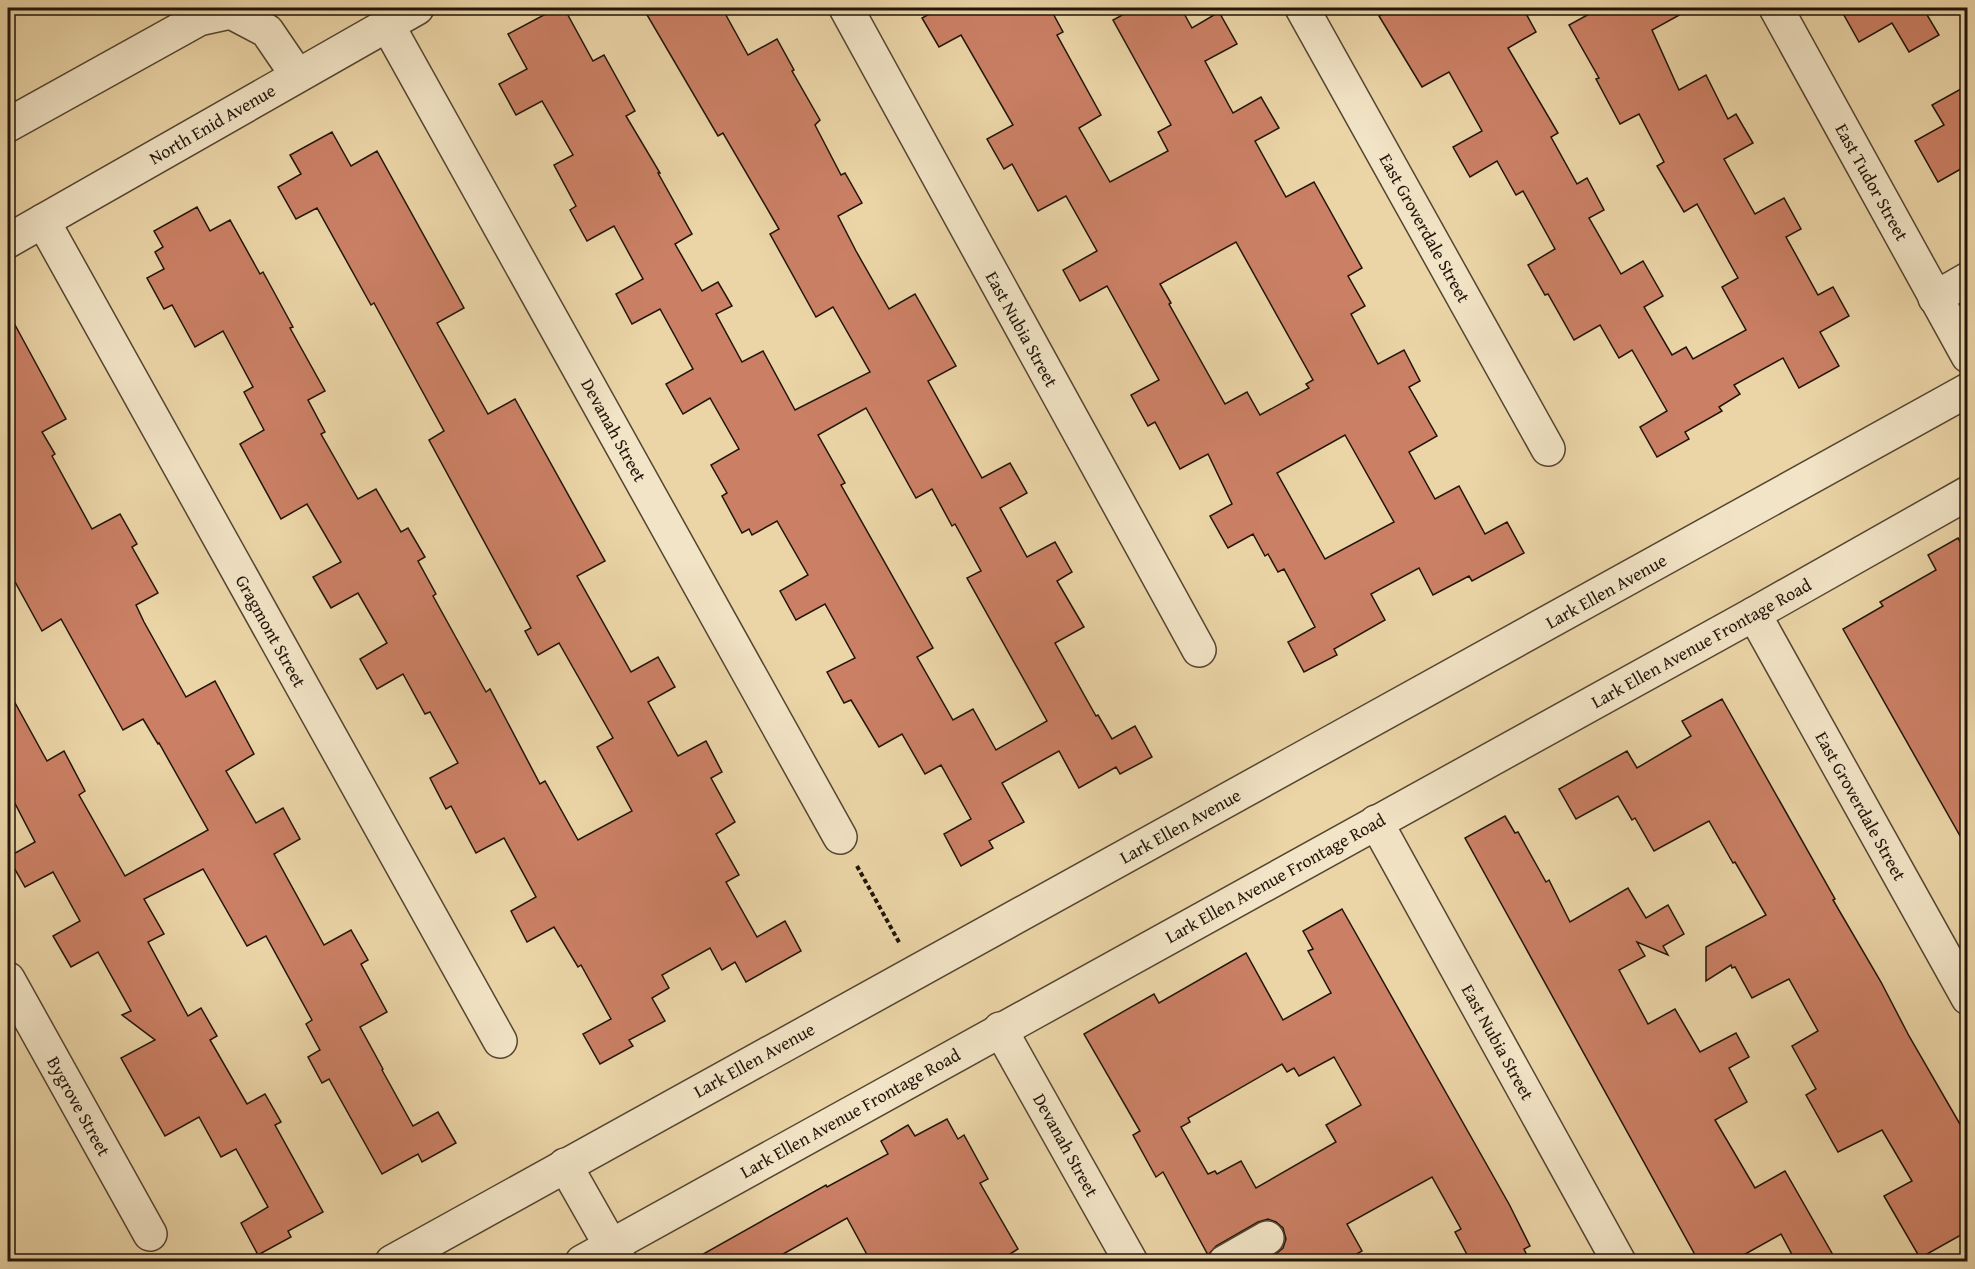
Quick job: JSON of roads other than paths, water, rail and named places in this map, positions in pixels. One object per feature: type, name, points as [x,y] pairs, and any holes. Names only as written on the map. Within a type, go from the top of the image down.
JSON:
[{"type":"street","name":"North Enid Avenue","points":[[8,242],[417,8]]},
{"type":"street","name":"East Nubia Street","points":[[846,8],[1199,650]]},
{"type":"street","name":"East Groverdale Street","points":[[1302,8],[1548,449]]},
{"type":"street","name":"East Tudor Street","points":[[1776,8],[1968,356]]},
{"type":"street","points":[[8,125],[199,20],[231,12],[267,31],[297,75]]},
{"type":"street","name":"Devanah Street","points":[[387,24],[840,837]]},
{"type":"street","name":"Gragmont Street","points":[[43,221],[500,1041]]},
{"type":"street","points":[[1935,297],[1968,279]]},
{"type":"street","name":"Lark Ellen Avenue","points":[[392,1262],[1968,390]]},
{"type":"street","name":"Lark Ellen Avenue Frontage Road","points":[[582,1262],[615,1254],[1000,1029],[1754,614],[1968,493]]},
{"type":"street","name":"East Groverdale Street","points":[[1754,614],[1968,998]]},
{"type":"street","name":"East Nubia Street","points":[[1376,822],[1620,1262]]},
{"type":"street","name":"Bygrove Street","points":[[8,979],[150,1234]]},
{"type":"street","name":"Devanah Street","points":[[1000,1029],[1131,1262]]},
{"type":"street","points":[[565,1165],[615,1254]]},
{"type":"street","points":[[1225,1262],[1267,1238]]}]
